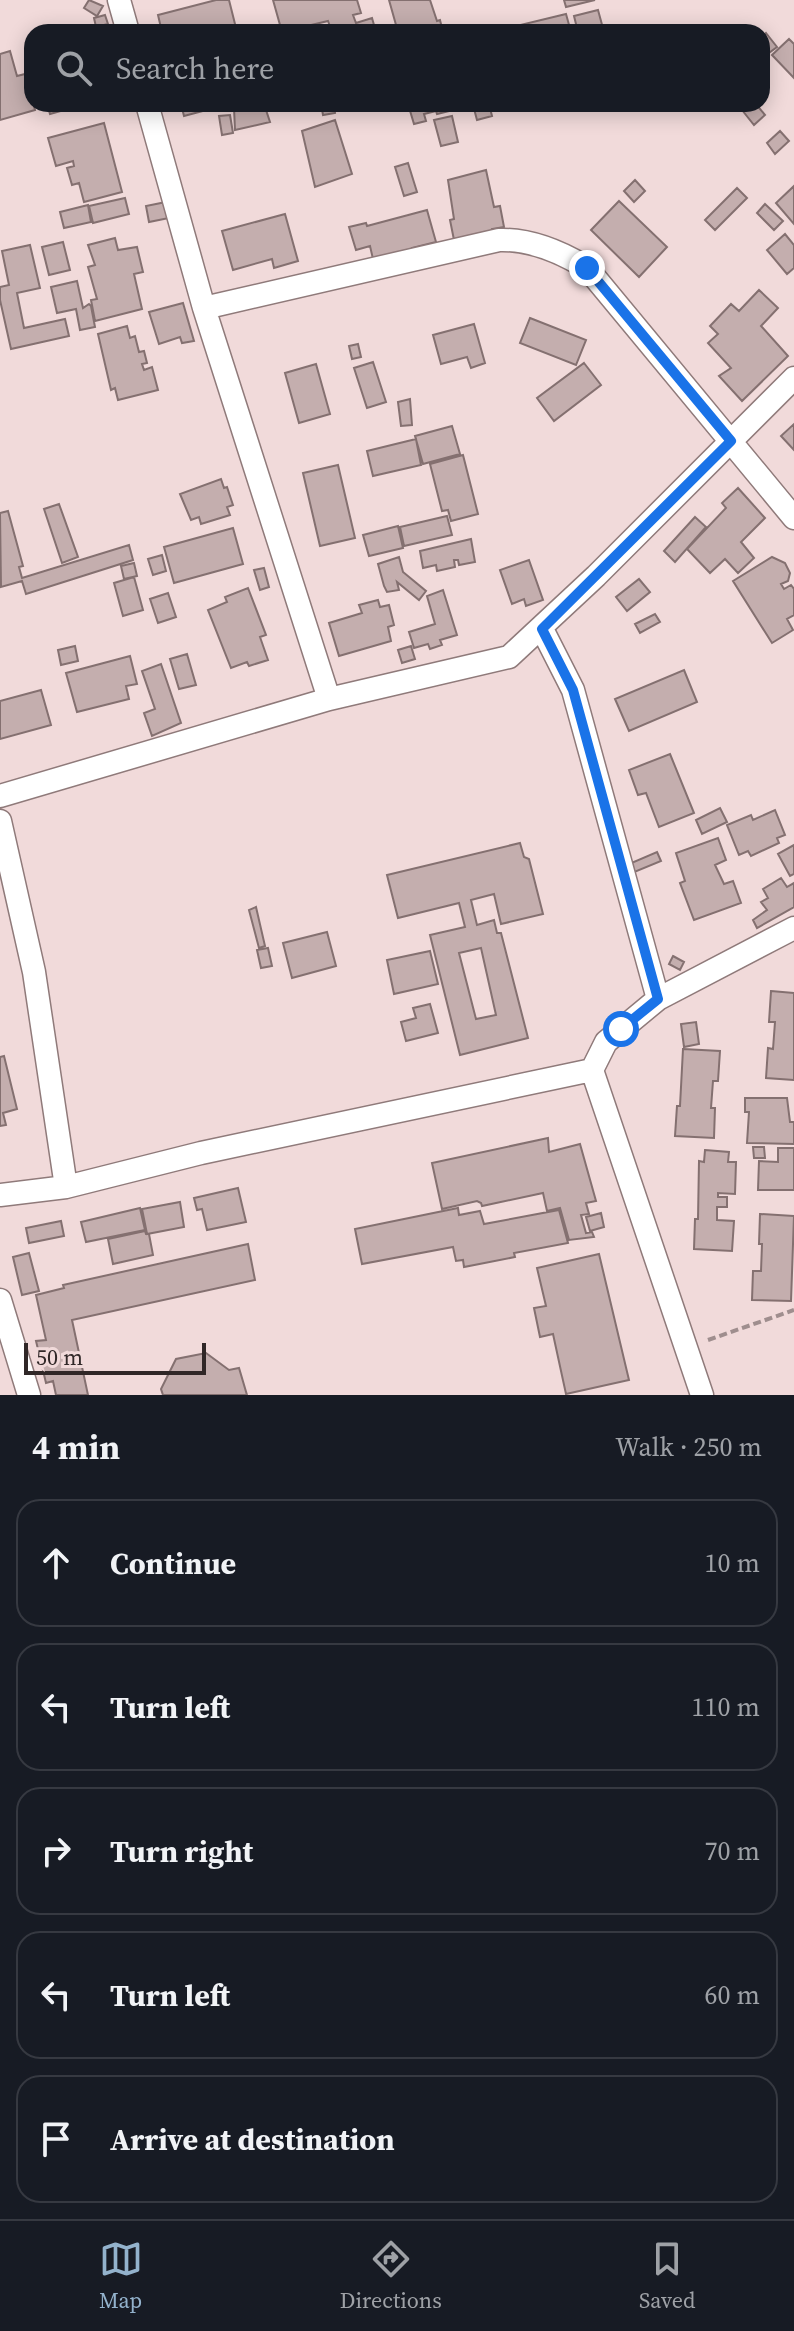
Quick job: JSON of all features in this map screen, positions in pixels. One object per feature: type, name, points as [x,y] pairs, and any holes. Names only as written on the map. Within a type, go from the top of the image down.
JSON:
[{"type":"street","points":[[119,0],[126,24]]},
{"type":"street","points":[[149,112],[204,308],[329,699]]},
{"type":"street","points":[[204,308],[466,246],[515,239],[548,249],[587,268],[794,518]]},
{"type":"street","points":[[0,796],[329,699],[509,657],[542,629],[794,378]]},
{"type":"street","points":[[542,629],[573,690],[658,999]]},
{"type":"street","points":[[0,821],[34,972],[66,1187]]},
{"type":"street","points":[[702,1395],[592,1070],[606,1042],[658,999],[794,928]]},
{"type":"street","points":[[0,1195],[66,1187],[201,1153],[592,1070]]},
{"type":"street","points":[[0,1300],[29,1395]]},
{"type":"path","points":[[687,1348],[794,1310]]},
{"type":"building","points":[[89,0],[103,6],[97,16],[84,8]]},
{"type":"building","points":[[216,0],[229,0],[235,24],[160,24],[158,15]]},
{"type":"building","points":[[273,0],[357,0],[361,13],[353,15],[356,23],[372,18],[374,24],[329,24],[328,21],[280,24]]},
{"type":"building","points":[[389,0],[430,0],[441,24],[396,24]]},
{"type":"building","points":[[564,0],[595,0],[566,7]]},
{"type":"building","points":[[598,10],[602,24],[576,24],[574,16]]},
{"type":"building","points":[[566,14],[569,24],[525,24]]},
{"type":"building","points":[[105,15],[108,24],[95,24],[94,18]]},
{"type":"building","points":[[770,38],[777,47],[770,52]]},
{"type":"building","points":[[789,39],[794,44],[794,78],[772,55]]},
{"type":"building","points":[[10,51],[17,76],[24,74],[24,112],[28,112],[0,120],[0,54]]},
{"type":"building","points":[[234,112],[267,112],[270,122],[235,130]]},
{"type":"building","points":[[410,112],[432,112],[424,114],[426,121],[414,124]]},
{"type":"building","points":[[475,112],[491,112],[492,116],[477,120]]},
{"type":"building","points":[[744,112],[763,112],[765,115],[754,125]]},
{"type":"building","points":[[230,115],[233,133],[222,135],[219,116]]},
{"type":"building","points":[[452,116],[458,142],[441,146],[434,120]]},
{"type":"building","points":[[335,120],[352,174],[315,187],[302,131]]},
{"type":"building","points":[[104,123],[122,192],[84,202],[79,183],[72,185],[67,168],[74,166],[73,161],[56,166],[48,138]]},
{"type":"building","points":[[780,131],[789,141],[775,154],[767,143]]},
{"type":"building","points":[[408,163],[417,192],[404,196],[395,167]]},
{"type":"building","points":[[486,170],[494,207],[500,206],[504,227],[492,229],[493,235],[455,245],[448,180]]},
{"type":"building","points":[[635,180],[645,191],[634,202],[624,191]]},
{"type":"building","points":[[794,186],[794,224],[776,203]]},
{"type":"building","points":[[737,188],[747,198],[715,230],[705,220]]},
{"type":"building","points":[[125,198],[129,214],[93,223],[89,206]]},
{"type":"building","points":[[619,201],[667,247],[639,277],[591,230]]},
{"type":"building","points":[[166,202],[169,218],[149,222],[146,206]]},
{"type":"building","points":[[765,204],[783,221],[774,230],[757,213]]},
{"type":"building","points":[[88,205],[91,222],[64,228],[60,212]]},
{"type":"building","points":[[427,210],[436,242],[412,248],[414,255],[373,259],[370,246],[356,250],[349,227],[366,223],[367,226]]},
{"type":"building","points":[[285,214],[298,261],[274,268],[272,259],[233,270],[222,231]]},
{"type":"building","points":[[785,234],[794,245],[794,268],[787,274],[767,250]]},
{"type":"building","points":[[115,238],[118,250],[137,247],[143,272],[134,274],[142,309],[95,321],[91,300],[97,299],[88,267],[95,265],[88,245]]},
{"type":"building","points":[[63,242],[70,270],[49,275],[42,247]]},
{"type":"building","points":[[30,245],[40,288],[17,293],[24,328],[65,319],[69,336],[11,349],[0,300],[0,287],[9,285],[2,251]]},
{"type":"building","points":[[77,281],[83,308],[89,304],[91,306],[95,327],[80,330],[76,309],[57,313],[51,287]]},
{"type":"building","points":[[759,290],[778,308],[761,326],[788,356],[742,401],[719,376],[731,368],[708,343],[718,334],[710,326],[731,304],[739,311]]},
{"type":"building","points":[[183,303],[194,341],[182,343],[180,337],[159,344],[149,312]]},
{"type":"building","points":[[530,318],[586,340],[576,365],[520,343]]},
{"type":"building","points":[[474,324],[485,363],[471,368],[467,357],[441,364],[433,335]]},
{"type":"building","points":[[127,326],[130,338],[135,336],[139,352],[144,351],[147,363],[142,364],[144,370],[152,367],[158,390],[118,400],[115,388],[111,390],[98,334]]},
{"type":"building","points":[[358,344],[361,357],[352,359],[349,346]]},
{"type":"building","points":[[373,362],[386,402],[367,408],[354,368]]},
{"type":"building","points":[[584,363],[601,385],[554,421],[537,398]]},
{"type":"building","points":[[316,364],[330,414],[299,423],[285,373]]},
{"type":"building","points":[[410,399],[412,425],[401,426],[398,402]]},
{"type":"building","points":[[794,424],[794,450],[781,436]]},
{"type":"building","points":[[452,426],[460,454],[423,464],[415,436]]},
{"type":"building","points":[[416,439],[421,465],[373,476],[367,451]]},
{"type":"building","points":[[463,455],[478,514],[451,521],[448,510],[442,511],[430,464]]},
{"type":"building","points":[[338,465],[355,538],[320,546],[303,473]]},
{"type":"building","points":[[221,479],[233,505],[227,507],[230,515],[201,524],[199,517],[191,520],[180,494]]},
{"type":"building","points":[[738,488],[765,518],[741,542],[754,558],[738,573],[725,559],[710,573],[687,549],[726,508],[722,503]]},
{"type":"building","points":[[59,504],[78,557],[62,563],[44,509]]},
{"type":"building","points":[[8,511],[23,566],[19,567],[22,578],[129,545],[133,560],[26,594],[22,581],[1,587],[0,513]]},
{"type":"building","points":[[447,516],[452,535],[404,546],[400,527]]},
{"type":"building","points":[[695,517],[706,527],[675,562],[664,551]]},
{"type":"building","points":[[398,526],[403,548],[369,556],[363,535]]},
{"type":"building","points":[[233,528],[243,564],[174,583],[164,547]]},
{"type":"building","points":[[471,539],[475,562],[459,565],[458,560],[454,560],[455,567],[437,571],[436,565],[423,568],[420,551]]},
{"type":"building","points":[[162,555],[166,571],[153,575],[148,559]]},
{"type":"building","points":[[399,557],[403,572],[426,591],[419,600],[397,582],[399,590],[387,592],[384,586],[378,564]]},
{"type":"building","points":[[772,557],[785,563],[790,573],[788,581],[781,584],[784,589],[791,585],[794,589],[794,615],[787,619],[793,630],[772,643],[733,581]]},
{"type":"building","points":[[529,560],[543,600],[526,606],[524,599],[512,604],[500,570]]},
{"type":"building","points":[[134,563],[137,576],[124,579],[121,566]]},
{"type":"building","points":[[264,568],[269,587],[260,590],[254,570]]},
{"type":"building","points":[[134,577],[143,610],[123,616],[114,583]]},
{"type":"building","points":[[639,579],[650,592],[627,611],[616,597]]},
{"type":"building","points":[[248,588],[266,635],[260,637],[268,660],[249,666],[247,662],[231,668],[208,610],[227,602],[225,597]]},
{"type":"building","points":[[443,590],[457,635],[440,640],[442,645],[430,649],[428,644],[414,648],[409,632],[435,624],[427,596]]},
{"type":"building","points":[[168,593],[176,617],[158,623],[150,599]]},
{"type":"building","points":[[378,600],[380,607],[389,605],[394,625],[388,627],[391,641],[339,656],[329,623],[362,613],[359,605]]},
{"type":"building","points":[[655,614],[660,622],[640,633],[635,624]]},
{"type":"building","points":[[75,646],[78,661],[61,665],[58,650]]},
{"type":"building","points":[[411,646],[415,659],[402,663],[398,650]]},
{"type":"building","points":[[187,654],[196,685],[179,689],[170,659]]},
{"type":"building","points":[[130,656],[137,684],[126,686],[129,699],[77,712],[66,673]]},
{"type":"building","points":[[161,664],[181,723],[152,736],[144,713],[155,709],[142,671]]},
{"type":"building","points":[[684,670],[697,702],[629,731],[615,699]]},
{"type":"building","points":[[41,690],[51,725],[0,739],[0,701]]},
{"type":"building","points":[[670,754],[694,813],[659,827],[646,793],[638,795],[629,770]]},
{"type":"building","points":[[720,808],[727,822],[702,834],[696,820]]},
{"type":"building","points":[[775,810],[785,835],[777,838],[779,843],[751,856],[748,851],[739,855],[727,825],[751,815],[753,820]]},
{"type":"building","points":[[718,838],[726,860],[715,865],[724,884],[733,881],[741,903],[694,920],[680,883],[685,881],[676,853]]},
{"type":"building","points":[[520,843],[524,857],[529,859],[543,914],[501,924],[494,894],[471,900],[477,925],[494,920],[497,933],[501,933],[528,1038],[460,1055],[430,935],[465,927],[459,903],[398,918],[387,875]],"holes":[[[481,948],[496,1015],[476,1019],[459,953]]]},
{"type":"building","points":[[794,845],[794,874],[790,876],[778,854]]},
{"type":"building","points":[[657,852],[661,861],[632,873],[629,864]]},
{"type":"building","points":[[781,878],[787,887],[794,883],[794,907],[757,928],[753,920],[767,910],[761,902],[768,898],[763,889]]},
{"type":"building","points":[[256,907],[265,946],[259,948],[249,910]]},
{"type":"building","points":[[327,932],[336,966],[292,978],[283,943]]},
{"type":"building","points":[[268,948],[272,966],[261,968],[257,950]]},
{"type":"building","points":[[430,951],[438,984],[394,994],[387,960]]},
{"type":"building","points":[[673,956],[684,962],[680,970],[669,964]]},
{"type":"building","points":[[771,991],[794,993],[794,1080],[766,1078],[768,1048],[773,1049],[775,1022],[769,1022]]},
{"type":"building","points":[[430,1004],[438,1033],[406,1041],[401,1022],[416,1018],[413,1008]]},
{"type":"building","points":[[696,1022],[699,1044],[684,1047],[681,1024]]},
{"type":"building","points":[[683,1049],[720,1051],[718,1081],[713,1081],[711,1108],[715,1108],[714,1138],[675,1136]]},
{"type":"building","points":[[4,1056],[17,1109],[3,1113],[6,1125],[0,1126],[0,1057]]},
{"type":"building","points":[[745,1098],[787,1098],[790,1122],[794,1122],[794,1144],[747,1143],[749,1112],[745,1112]]},
{"type":"building","points":[[548,1138],[549,1152],[580,1144],[596,1201],[586,1203],[589,1214],[581,1215],[586,1233],[592,1232],[594,1237],[569,1240],[560,1208],[547,1211],[543,1193],[482,1206],[477,1201],[442,1209],[432,1163]]},
{"type":"building","points":[[753,1147],[764,1147],[765,1158],[754,1158]]},
{"type":"building","points":[[778,1148],[794,1148],[794,1190],[758,1190],[759,1161],[778,1162]]},
{"type":"building","points":[[705,1150],[729,1152],[728,1162],[736,1162],[735,1194],[718,1193],[718,1197],[727,1197],[727,1207],[717,1207],[717,1220],[734,1221],[732,1251],[694,1249],[699,1161],[704,1162]]},
{"type":"building","points":[[238,1188],[246,1222],[207,1230],[202,1209],[197,1210],[194,1198]]},
{"type":"building","points":[[180,1202],[184,1227],[147,1234],[142,1209]]},
{"type":"building","points":[[140,1208],[145,1230],[86,1242],[81,1222]]},
{"type":"building","points":[[458,1208],[459,1215],[480,1211],[484,1224],[559,1210],[568,1243],[464,1267],[463,1260],[456,1261],[453,1247],[362,1264],[355,1229]]},
{"type":"building","points":[[601,1213],[604,1227],[590,1231],[586,1217]]},
{"type":"building","points":[[760,1214],[794,1216],[791,1301],[752,1300],[753,1271],[761,1271]]},
{"type":"building","points":[[61,1221],[64,1236],[29,1243],[26,1228]]},
{"type":"building","points":[[145,1231],[149,1234],[153,1255],[113,1264],[108,1239]]},
{"type":"building","points":[[248,1244],[255,1280],[72,1320],[88,1395],[56,1395],[53,1381],[46,1383],[36,1341],[46,1340],[36,1295],[64,1288],[63,1285]]},
{"type":"building","points":[[29,1253],[39,1291],[22,1295],[13,1257]]},
{"type":"building","points":[[599,1254],[629,1380],[566,1394],[553,1334],[540,1337],[534,1308],[546,1306],[537,1268]]},
{"type":"building","points":[[206,1353],[229,1370],[239,1368],[247,1395],[163,1395],[161,1389],[176,1359]]},
{"type":"route","points":[[587,268],[731,441],[542,629],[573,690],[658,999],[621,1029]]}]
